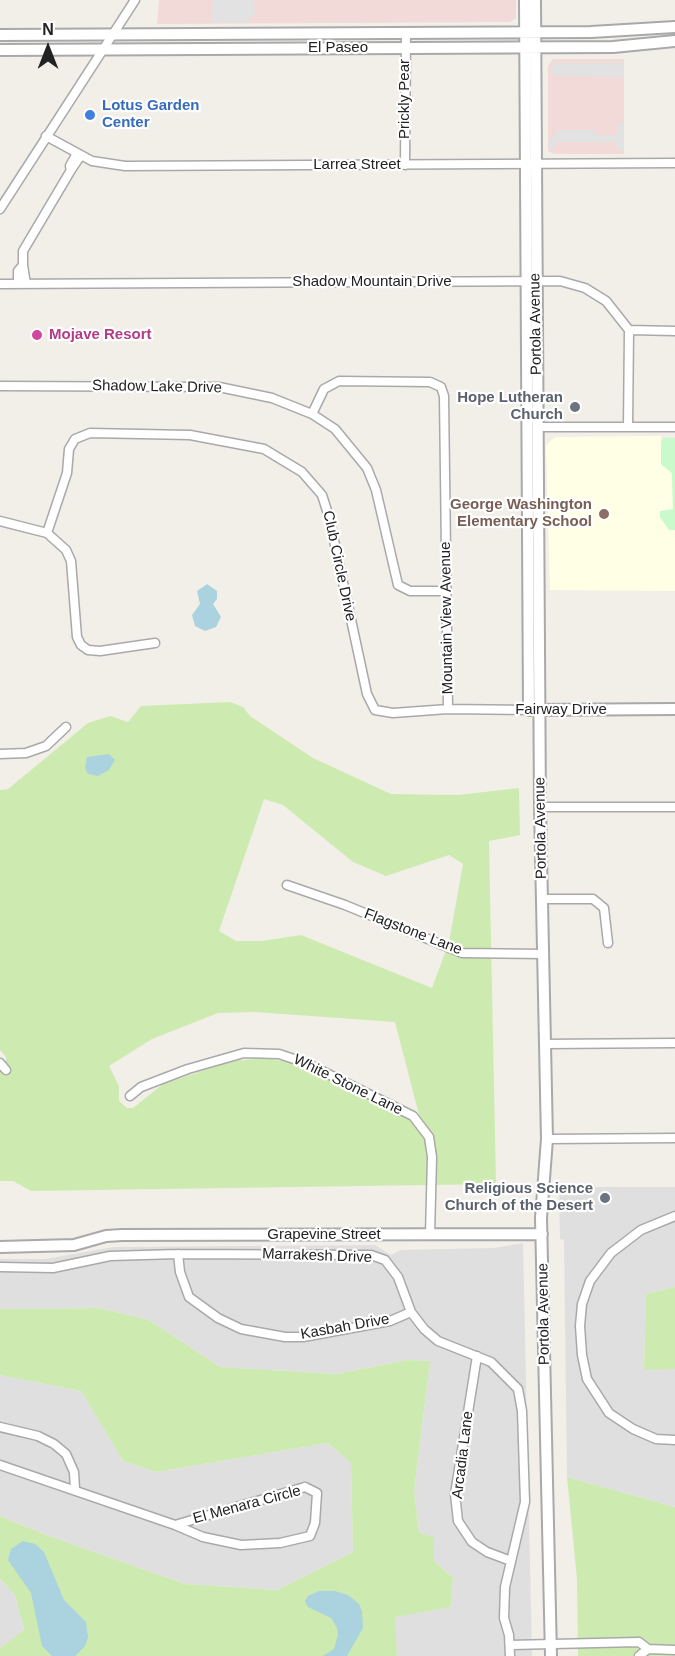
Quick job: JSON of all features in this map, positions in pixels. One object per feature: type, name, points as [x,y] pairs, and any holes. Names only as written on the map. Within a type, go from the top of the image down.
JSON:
[{"type":"street","points":[[0,209],[135,0]]},
{"type":"street","points":[[527,0],[530,39]]},
{"type":"street","name":"Portola Avenue","points":[[535,0],[530,39],[534,710],[540,807],[547,1139],[542,1234],[551,1650]]},
{"type":"street","points":[[635,46],[642,38],[672,28]]},
{"type":"street","name":"El Paseo","points":[[0,50],[405,47],[672,28]]},
{"type":"street","name":"El Paseo","points":[[0,35],[505,32],[560,47],[635,46],[675,41]]},
{"type":"street","name":"Prickly Pear","points":[[405,165],[406,33]]},
{"type":"street","name":"Portola Avenue","points":[[530,39],[536,98],[531,164]]},
{"type":"street","name":"Larrea Street","points":[[46,136],[92,161],[125,166],[675,163]]},
{"type":"street","points":[[22,284],[18,271],[23,265],[23,250],[79,154]]},
{"type":"street","name":"Portola Avenue","points":[[531,280],[537,427],[534,710]]},
{"type":"street","name":"Shadow Mountain Drive","points":[[0,284],[531,280],[561,282],[585,288],[606,301],[629,330]]},
{"type":"street","points":[[628,427],[629,330],[675,331]]},
{"type":"street","name":"Mountain View Avenue","points":[[312,414],[324,389],[339,381],[430,382],[441,387],[444,396],[448,709]]},
{"type":"street","name":"Shadow Lake Drive","points":[[0,386],[219,387],[272,398],[312,414],[335,429],[367,468],[376,490],[398,585],[410,591],[447,591]]},
{"type":"street","points":[[537,427],[675,427]]},
{"type":"street","name":"Club Circle Drive","points":[[48,533],[67,472],[69,449],[75,439],[90,433],[189,435],[264,449],[302,472],[322,495],[329,517],[370,704],[381,712],[448,709]]},
{"type":"street","points":[[0,521],[32,527],[48,533],[66,550],[71,561],[77,637],[81,645],[88,650],[100,651],[155,643]]},
{"type":"street","name":"Fairway Drive","points":[[448,709],[675,709]]},
{"type":"street","points":[[0,754],[26,753],[46,746],[66,728]]},
{"type":"street","points":[[540,807],[675,807]]},
{"type":"street","name":"Flagstone Lane","points":[[287,885],[462,953],[543,954]]},
{"type":"street","points":[[542,899],[593,899],[604,908],[608,943]]},
{"type":"street","points":[[544,1044],[675,1043]]},
{"type":"street","name":"White Stone Lane","points":[[130,1096],[141,1087],[188,1069],[244,1053],[279,1054],[306,1063],[413,1116],[429,1137],[432,1156],[429,1235]]},
{"type":"street","points":[[547,1139],[675,1138]]},
{"type":"street","points":[[675,1216],[641,1230],[611,1252],[590,1281],[582,1304],[580,1326],[584,1368],[594,1392],[609,1413],[633,1430],[656,1438],[675,1440]]},
{"type":"street","name":"Grapevine Street","points":[[0,1247],[74,1245],[106,1236],[542,1234]]},
{"type":"street","name":"Marrakesh Drive","points":[[0,1267],[53,1268],[110,1256],[178,1254],[371,1255],[385,1260],[398,1277],[411,1312],[438,1341],[491,1362],[518,1389],[522,1411],[525,1502],[505,1587],[504,1618],[510,1656]]},
{"type":"street","name":"Kasbah Drive","points":[[178,1254],[180,1272],[189,1297],[218,1318],[241,1329],[285,1337],[303,1337],[390,1321],[411,1312]]},
{"type":"street","name":"Arcadia Lane","points":[[477,1356],[455,1494],[458,1521],[472,1542],[487,1552],[511,1561]]},
{"type":"street","points":[[0,1427],[38,1436],[54,1444],[66,1454],[74,1472],[75,1489]]},
{"type":"street","name":"El Menara Circle","points":[[0,1465],[75,1489],[203,1537],[241,1545],[280,1543],[310,1536],[315,1523],[317,1493],[305,1487],[175,1525]]},
{"type":"street","points":[[510,1645],[551,1650],[639,1642],[648,1649],[675,1650]]},
{"type":"street","points":[[639,1656],[648,1649]]},
{"type":"shaded area","points":[[159,0],[516,0],[516,18],[510,22],[157,24]]},
{"type":"shaded area","points":[[213,0],[254,0],[255,15],[248,19],[247,23],[212,22]]},
{"type":"shaded area","points":[[553,59],[624,59],[624,154],[554,154],[548,151],[548,66]]},
{"type":"shaded area","points":[[551,63],[624,63],[624,77],[555,76],[551,73]]},
{"type":"shaded area","points":[[617,124],[624,124],[624,150],[617,150],[616,142],[556,142],[556,149],[549,149],[549,136],[557,136],[555,130],[595,130],[598,135],[616,136]]},
{"type":"shaded area","name":"George Washington Elementary School","points":[[661,436],[661,464],[672,473],[673,509],[669,511],[669,530],[675,530],[675,591],[550,590],[546,445],[555,437]]},
{"type":"shaded area","points":[[559,1187],[675,1187],[675,1287],[646,1294],[644,1369],[675,1369],[675,1507],[567,1477],[564,1240],[560,1239]]},
{"type":"shaded area","points":[[523,1243],[532,1656],[397,1656],[394,1616],[451,1607],[453,1578],[434,1561],[419,1533],[414,1491],[430,1361],[408,1360],[336,1374],[220,1367],[149,1320],[100,1308],[0,1309],[0,1259],[45,1259],[114,1247],[375,1245],[391,1255],[401,1250],[493,1248]]},
{"type":"shaded area","points":[[0,1375],[81,1391],[123,1461],[156,1472],[328,1443],[351,1463],[353,1552],[277,1590],[185,1584],[49,1536],[0,1516]]},
{"type":"shaded area","points":[[0,1579],[15,1595],[24,1631],[0,1648]]},
{"type":"green space","points":[[664,438],[675,438],[675,530],[669,530],[660,517],[660,511],[673,509],[672,473],[661,464],[661,442]]},
{"type":"green space","points":[[230,702],[243,707],[250,716],[313,758],[391,794],[458,795],[519,788],[520,835],[489,841],[496,1184],[31,1191],[13,1181],[0,1181],[0,1070],[6,1069],[6,1057],[0,1050],[0,790],[8,789],[88,723],[110,716],[128,722],[141,706]],"holes":[[[264,799],[283,805],[353,862],[386,876],[449,855],[463,864],[449,942],[432,988],[301,935],[262,941],[236,941],[219,931]],[[255,1012],[395,1022],[419,1115],[412,1117],[305,1066],[267,1058],[232,1061],[163,1084],[133,1108],[127,1108],[119,1101],[119,1086],[109,1066],[152,1039],[218,1013]]]},
{"type":"green space","points":[[675,1287],[675,1369],[644,1370],[646,1294]]},
{"type":"green space","points":[[100,1308],[149,1320],[220,1367],[336,1374],[408,1360],[430,1361],[414,1491],[419,1533],[434,1537],[434,1561],[453,1578],[451,1607],[395,1617],[397,1656],[0,1656],[0,1648],[24,1630],[15,1595],[0,1579],[0,1516],[49,1536],[185,1584],[277,1590],[353,1552],[351,1463],[328,1443],[156,1472],[123,1461],[81,1391],[0,1375],[0,1309]]},
{"type":"green space","points":[[567,1477],[675,1507],[675,1656],[578,1656],[577,1579]]},
{"type":"water","points":[[207,584],[217,591],[217,599],[213,604],[221,617],[216,627],[205,631],[195,626],[192,615],[200,604],[197,591]]},
{"type":"water","points":[[109,754],[115,760],[109,770],[98,776],[88,774],[85,768],[87,757]]},
{"type":"water","points":[[23,1541],[35,1544],[44,1552],[64,1600],[86,1622],[88,1638],[85,1646],[75,1656],[52,1656],[42,1646],[31,1593],[8,1560],[11,1549]]},
{"type":"water","points":[[319,1591],[335,1591],[348,1595],[359,1604],[362,1611],[363,1628],[347,1656],[323,1656],[334,1649],[338,1635],[331,1618],[308,1607],[305,1601],[308,1596]]},
{"type":"place","name":"Lotus Garden Center","points":[[90,115]]},
{"type":"place","name":"Mojave Resort","points":[[37,335]]},
{"type":"place","name":"Hope Lutheran Church","points":[[575,407]]},
{"type":"place","name":"George Washington Elementary School","points":[[604,514]]},
{"type":"place","name":"Religious Science Church of the Desert","points":[[605,1198]]}]
